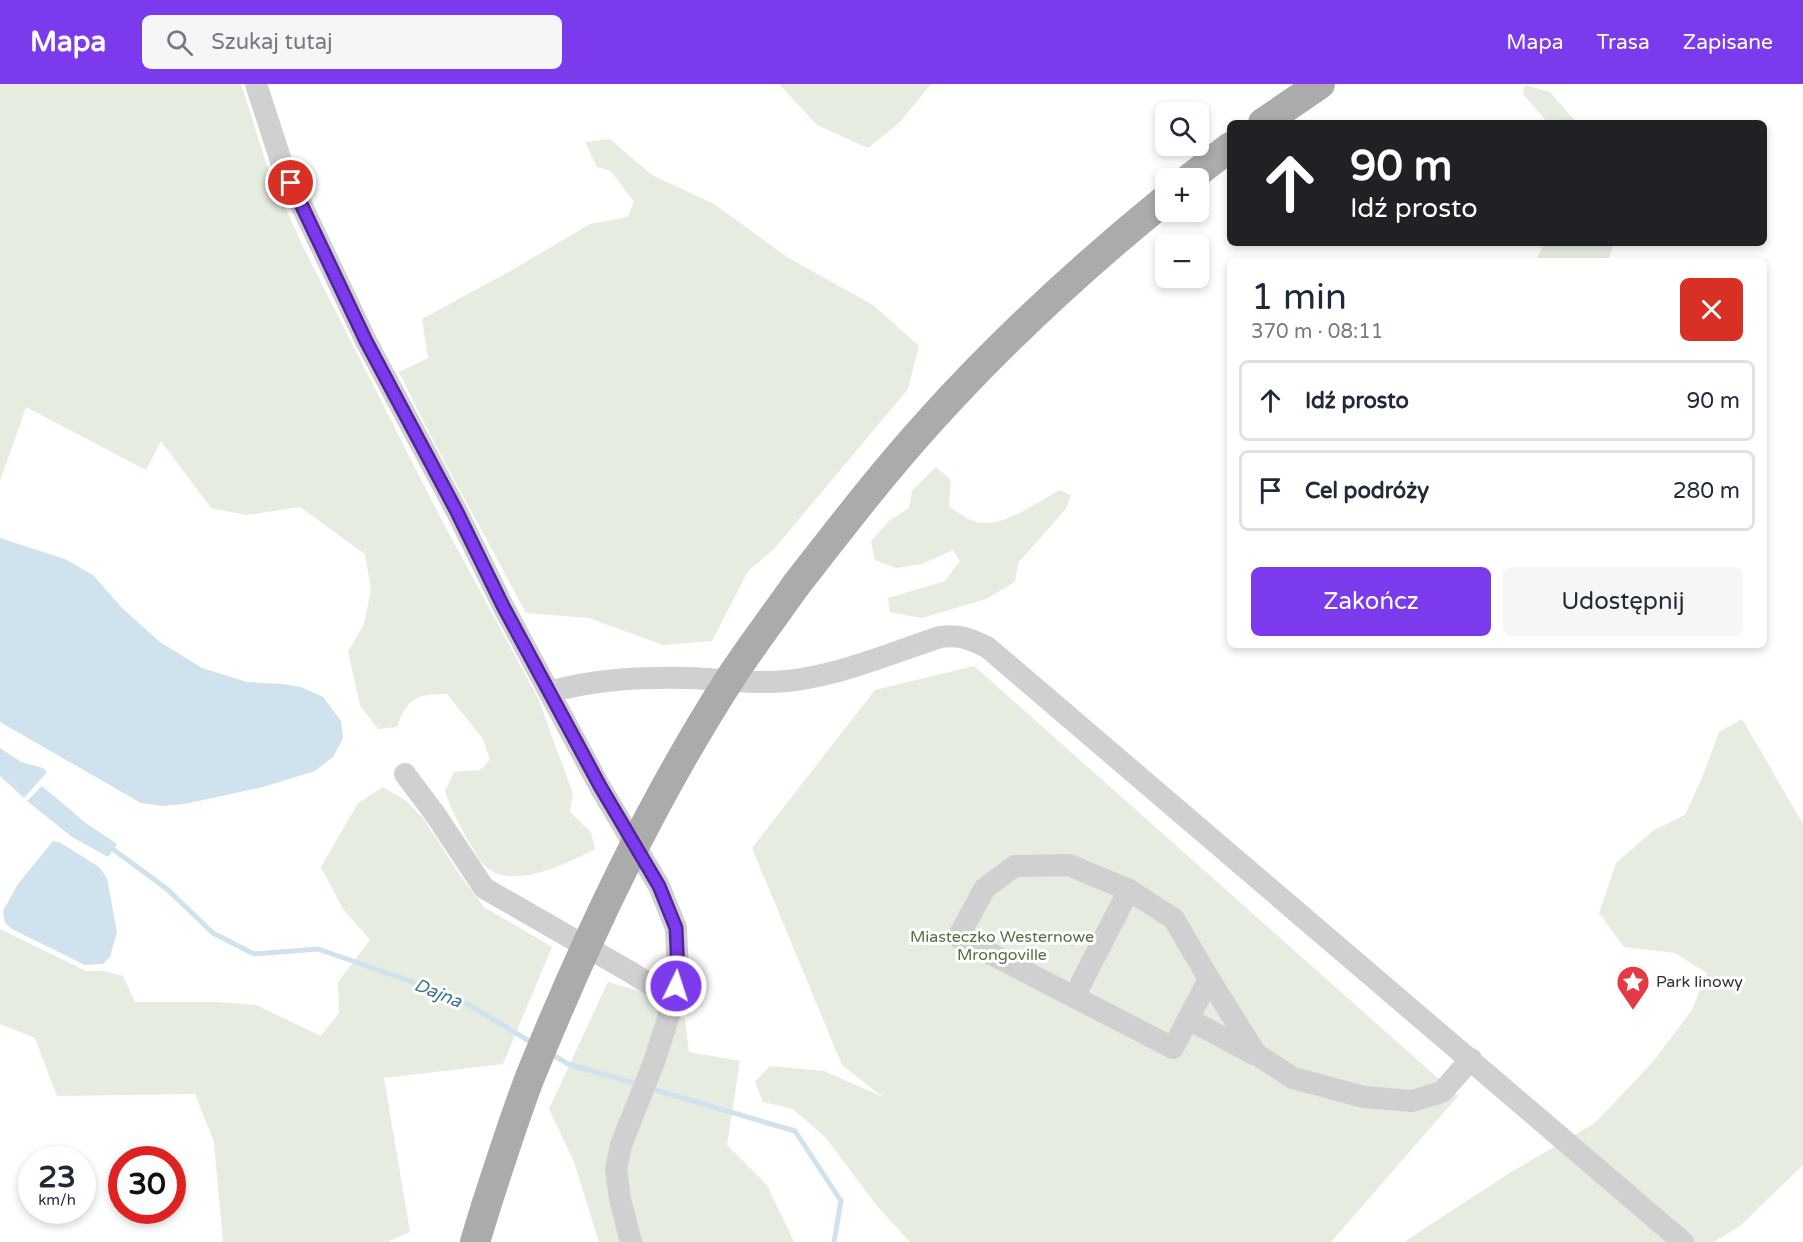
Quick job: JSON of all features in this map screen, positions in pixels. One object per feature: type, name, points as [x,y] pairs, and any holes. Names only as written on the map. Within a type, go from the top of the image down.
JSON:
[{"type":"main road","points":[[1267,120],[1320,84]]},
{"type":"main road","points":[[1203,168],[1227,149]]},
{"type":"main road","points":[[475,1242],[530,1078],[582,955],[652,811],[734,673],[796,585],[871,490],[952,398],[1063,286],[1155,208]]},
{"type":"street","points":[[256,84],[282,164],[366,341],[549,692],[670,909],[676,928],[678,952],[674,1000],[654,1062],[621,1144],[616,1169],[620,1199],[631,1242]]},
{"type":"street","points":[[549,692],[601,680],[689,678],[772,682],[813,677],[940,637],[963,636],[987,647],[1683,1242]]},
{"type":"street","points":[[405,774],[435,814],[484,888],[632,972],[674,1000]]},
{"type":"street","points":[[1209,979],[1173,1048],[958,937],[985,888],[1015,866],[1069,865],[1129,890],[1174,919],[1256,1054]]},
{"type":"street","points":[[1074,997],[1129,890]]},
{"type":"street","points":[[1188,1019],[1256,1054],[1293,1078],[1364,1097],[1412,1101],[1442,1092],[1471,1059]]},
{"type":"green space","points":[[0,84],[241,84],[268,169],[303,247],[439,515],[538,698],[573,794],[570,812],[591,832],[595,849],[553,868],[520,876],[505,876],[491,871],[480,861],[454,814],[445,791],[454,772],[480,770],[490,760],[483,739],[447,694],[428,695],[414,700],[405,710],[397,727],[378,729],[360,705],[348,652],[364,624],[371,590],[365,554],[300,507],[247,515],[211,508],[161,441],[146,470],[26,407],[0,481]]},
{"type":"green space","points":[[779,84],[931,84],[900,122],[868,148],[817,125]]},
{"type":"green space","points":[[1525,85],[1550,92],[1574,120],[1545,120],[1523,94]]},
{"type":"green space","points":[[610,139],[652,175],[714,204],[787,257],[873,305],[919,346],[908,389],[774,549],[748,571],[712,641],[663,645],[589,618],[526,613],[399,372],[428,358],[422,319],[590,224],[628,217],[634,202],[611,171],[597,167],[585,142]]},
{"type":"green space","points":[[1543,246],[1613,246],[1609,258],[1537,258]]},
{"type":"green space","points":[[936,467],[951,480],[949,506],[976,522],[987,523],[1005,519],[1024,511],[1059,490],[1071,495],[1066,509],[1018,563],[1015,582],[986,599],[922,618],[890,612],[888,598],[945,581],[960,561],[953,550],[922,564],[896,568],[875,560],[871,541],[890,520],[909,508],[912,491]]},
{"type":"green space","name":"Miasteczko Westernowe Mrongoville","points":[[974,666],[1458,1096],[1331,1242],[910,1242],[877,1206],[826,1138],[793,1109],[763,1102],[755,1082],[770,1066],[824,1071],[883,1097],[842,1065],[752,848],[875,690]]},
{"type":"green space","points":[[1742,719],[1803,824],[1803,1165],[1740,1226],[1713,1242],[1404,1242],[1508,1174],[1595,1123],[1652,1063],[1692,1010],[1707,973],[1675,953],[1624,947],[1599,913],[1616,863],[1654,830],[1685,815],[1719,732]]},
{"type":"green space","points":[[383,787],[405,800],[423,818],[457,871],[484,907],[552,947],[503,1064],[384,1078],[410,1232],[387,1242],[223,1242],[214,1142],[195,1094],[57,1096],[35,1038],[0,1024],[0,929],[86,971],[104,971],[123,976],[135,1002],[217,1002],[256,1005],[321,1036],[339,1013],[338,982],[370,940],[343,909],[321,867],[358,803]]},
{"type":"green space","points":[[608,982],[639,991],[685,1020],[689,1052],[740,1061],[727,1145],[767,1185],[794,1242],[599,1242],[574,1162],[549,1109]]},
{"type":"water","points":[[0,538],[65,559],[93,575],[123,609],[160,642],[202,668],[247,682],[301,687],[323,697],[341,721],[343,738],[333,757],[315,771],[263,787],[185,804],[162,806],[141,803],[0,722]]},
{"type":"water","points":[[0,748],[21,762],[43,768],[47,772],[24,798],[0,776]]},
{"type":"water","points":[[42,786],[87,824],[117,844],[108,857],[72,837],[27,801]]},
{"type":"water","points":[[53,841],[61,843],[99,867],[107,878],[117,932],[110,957],[103,964],[85,965],[12,929],[5,923],[3,911],[18,884]]},
{"type":"waterway","name":"Dajna","points":[[110,847],[167,889],[213,933],[254,954],[318,949],[456,997],[534,1044]]},
{"type":"waterway","name":"Dajna","points":[[550,1053],[568,1064],[640,1085]]},
{"type":"waterway","name":"Dajna","points":[[649,1088],[795,1131],[841,1201],[834,1242]]},
{"type":"place","name":"Park linowy","points":[[1633,1011]]},
{"type":"route","points":[[291,183],[366,341],[456,510],[503,606],[600,786],[659,886],[676,928],[678,972],[676,986]]}]
